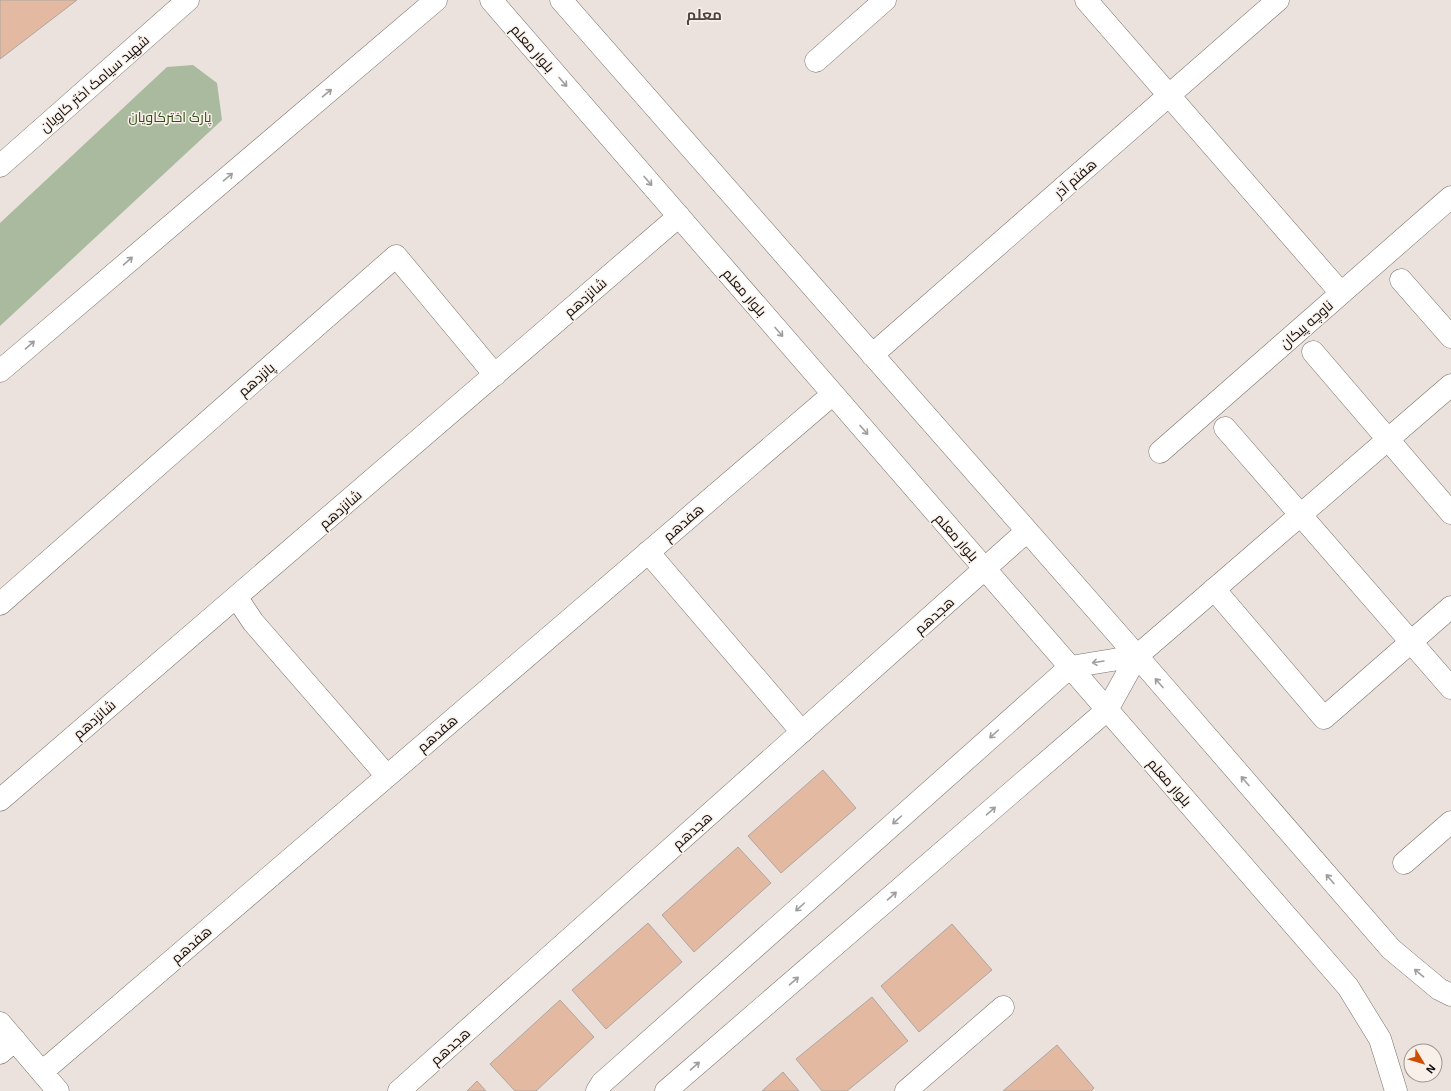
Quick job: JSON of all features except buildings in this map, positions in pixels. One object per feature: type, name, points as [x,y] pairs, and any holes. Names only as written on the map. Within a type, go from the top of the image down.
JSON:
[{"type":"street","name":"شهید سیامک اختر کاویان","points":[[0,166],[188,0]]},
{"type":"street","points":[[0,371],[436,0]]},
{"type":"street","name":"بلوار معلم","points":[[491,0],[1348,987],[1380,1039],[1396,1091]]},
{"type":"street","points":[[561,0],[1137,656],[1391,949],[1439,989],[1451,995]]},
{"type":"street","points":[[816,61],[885,0]]},
{"type":"street","points":[[1086,0],[1341,293]]},
{"type":"street","name":"هفتم آذر","points":[[872,356],[1278,0]]},
{"type":"street","name":"ناوچه پیکان","points":[[1160,452],[1451,197]]},
{"type":"street","name":"شانزدهم","points":[[0,800],[88,723],[237,598],[679,216]]},
{"type":"street","name":"پانزدهم","points":[[0,604],[396,256],[495,375]]},
{"type":"street","points":[[1401,280],[1451,337]]},
{"type":"street","points":[[1313,352],[1451,513]]},
{"type":"street","points":[[666,1091],[1107,710],[1137,656],[1451,385]]},
{"type":"street","name":"هفدهم","points":[[42,1072],[833,394]]},
{"type":"street","points":[[1225,428],[1451,688]]},
{"type":"street","name":"هجدهم","points":[[399,1091],[1026,531]]},
{"type":"street","points":[[648,552],[802,732]]},
{"type":"street","points":[[1214,589],[1324,718],[1451,607]]},
{"type":"street","points":[[237,598],[253,622],[387,776]]},
{"type":"street","points":[[600,1089],[1070,666],[1137,656]]},
{"type":"street","points":[[1404,863],[1451,822]]},
{"type":"street","points":[[906,1091],[1003,1007]]},
{"type":"street","points":[[0,1023],[7,1046],[42,1072],[58,1091]]},
{"type":"green space","name":"پارک اخترکاویان","points":[[193,65],[217,83],[222,120],[0,326],[0,223],[167,67]]},
{"type":"district","name":"معلم","points":[[704,14]]}]
